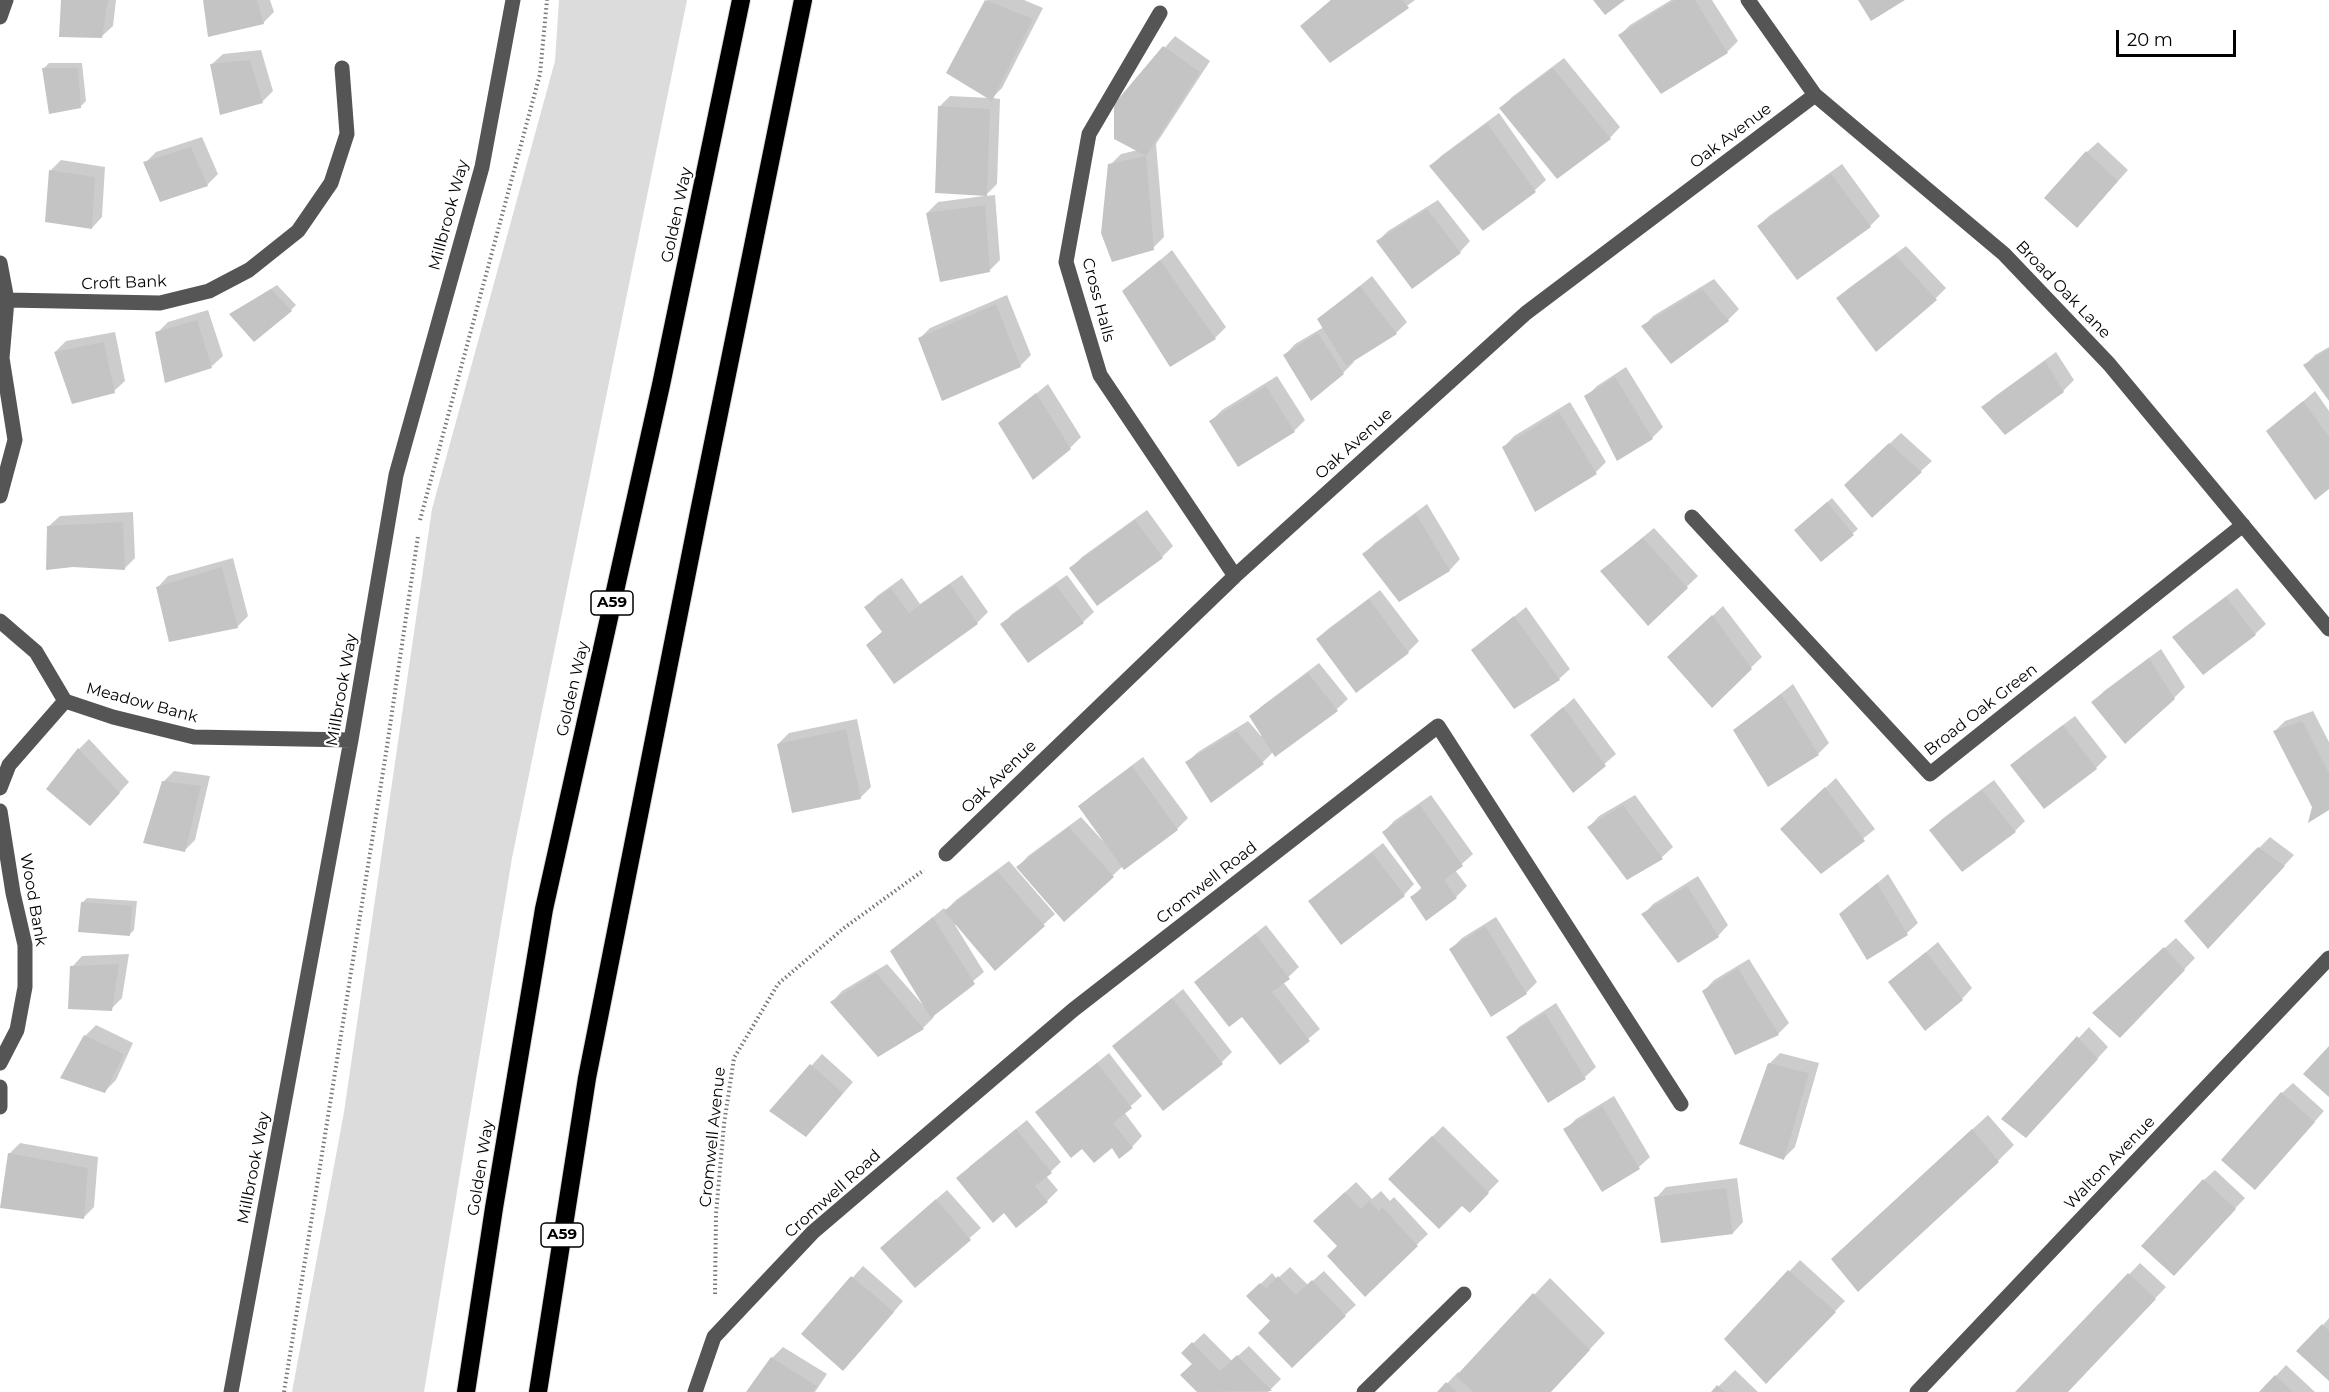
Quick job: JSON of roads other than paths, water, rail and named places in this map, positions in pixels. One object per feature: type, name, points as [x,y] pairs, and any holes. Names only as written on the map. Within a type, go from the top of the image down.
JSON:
[{"type":"highway","name":"Golden Way","points":[[466,1392],[544,909],[661,385],[741,0]]},
{"type":"highway","name":"A59","points":[[538,1392],[587,1078],[695,528],[803,0]]},
{"type":"street","points":[[0,17],[6,0]]},
{"type":"street","name":"Millbrook Way","points":[[231,1392],[351,740],[396,475],[482,168],[513,0]]},
{"type":"street","name":"Broad Oak Lane","points":[[1748,0],[1815,95],[2004,254],[2109,364],[2329,628]]},
{"type":"street","name":"Cross Halls","points":[[1160,13],[1089,134],[1066,262],[1100,375],[1235,576]]},
{"type":"street","name":"Croft Bank","points":[[7,300],[160,303],[209,291],[249,270],[298,231],[331,183],[347,134],[342,68]]},
{"type":"street","name":"Oak Avenue","points":[[946,854],[1235,576],[1526,313],[1815,95]]},
{"type":"street","points":[[0,263],[7,300],[2,358],[15,440],[0,496]]},
{"type":"street","name":"Broad Oak Green","points":[[1692,517],[1930,774],[2243,525]]},
{"type":"street","name":"Meadow Bank","points":[[0,621],[36,652],[65,701],[113,717],[194,737],[351,740]]},
{"type":"street","points":[[0,788],[9,765],[65,701]]},
{"type":"street","name":"Cromwell Road","points":[[695,1392],[714,1337],[813,1232],[1073,1010],[1438,726],[1682,1104]]},
{"type":"street","name":"Wood Bank","points":[[0,811],[13,893],[25,945],[25,987],[17,1030],[0,1063]]},
{"type":"street","name":"Walton Avenue","points":[[1917,1392],[2329,958]]},
{"type":"street","points":[[0,1087],[0,1107]]},
{"type":"street","points":[[1364,1392],[1464,1294]]}]
